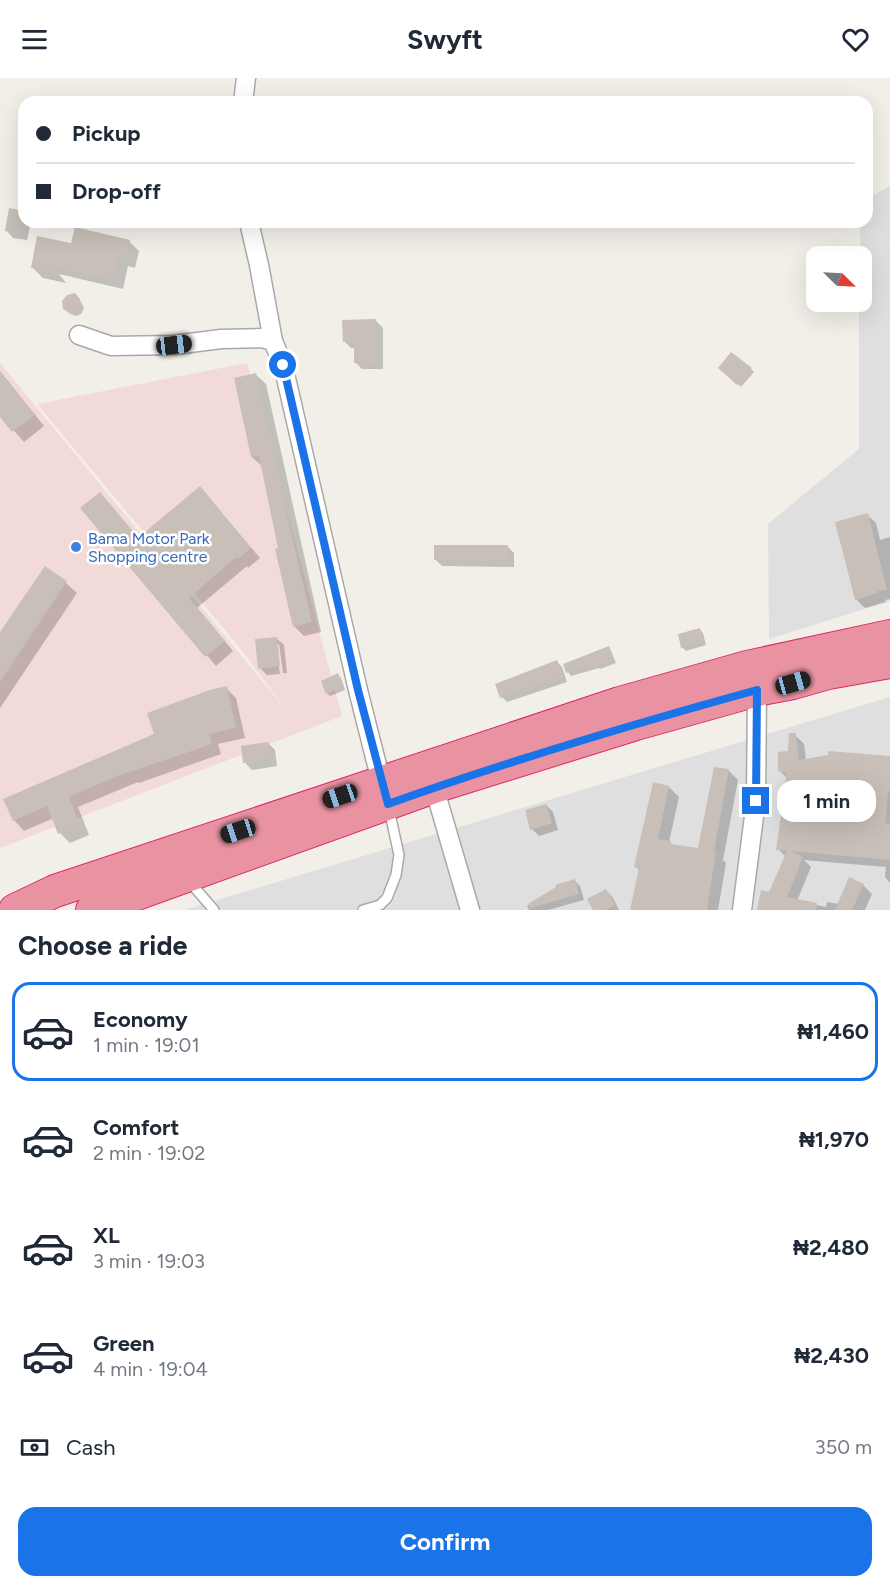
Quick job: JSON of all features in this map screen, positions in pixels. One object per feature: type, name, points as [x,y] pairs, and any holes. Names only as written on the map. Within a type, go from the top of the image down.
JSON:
[{"type":"highway","points":[[384,793],[434,788],[636,724],[747,667],[890,636]]},
{"type":"highway","points":[[15,910],[55,891],[180,864],[384,793],[620,703],[757,690],[828,673],[890,662]]},
{"type":"highway","points":[[92,910],[180,864]]},
{"type":"street","points":[[244,96],[246,78]]},
{"type":"street","points":[[250,228],[273,342],[283,365],[384,793]]},
{"type":"street","points":[[79,335],[111,346],[174,345],[221,339],[262,338],[273,342]]},
{"type":"street","points":[[742,910],[756,801],[757,690]]},
{"type":"street","points":[[434,788],[470,910]]},
{"type":"lane","points":[[363,910],[380,906],[387,898],[396,875],[399,855],[384,793]]},
{"type":"lane","points":[[180,864],[214,910]]},
{"type":"shaded area","points":[[890,186],[890,601],[769,639],[768,524],[859,449],[859,312],[872,312],[872,246],[860,246],[860,228],[873,228],[873,196]]},
{"type":"shaded area","name":"Bama Motor Park Shopping centre","points":[[0,363],[287,711],[240,648],[37,404],[247,363],[342,716],[0,848]]},
{"type":"shaded area","points":[[890,697],[890,910],[184,910]]},
{"type":"building","points":[[9,208],[18,210],[20,234],[5,231]]},
{"type":"building","points":[[75,228],[130,240],[125,259],[118,257],[113,280],[52,266],[59,274],[31,268],[37,236],[71,243]]},
{"type":"building","points":[[75,293],[80,299],[81,306],[76,312],[69,313],[63,309],[62,301],[67,295]]},
{"type":"building","points":[[376,319],[377,363],[354,363],[354,341],[343,342],[342,320]]},
{"type":"building","points":[[731,352],[752,368],[737,385],[718,368]]},
{"type":"building","points":[[0,372],[35,415],[12,432],[0,417]]},
{"type":"building","points":[[256,373],[312,622],[293,627],[275,549],[278,548],[259,456],[251,457],[234,378]]},
{"type":"building","points":[[200,486],[251,548],[238,559],[236,557],[189,598],[225,641],[205,657],[80,508],[100,492],[138,538]]},
{"type":"building","points":[[868,513],[887,590],[877,591],[878,593],[855,600],[835,522]]},
{"type":"building","points":[[434,545],[508,545],[508,560],[434,560]]},
{"type":"building","name":"Bama Motor Park Shopping centre","points":[[45,566],[67,581],[0,682],[0,632]]},
{"type":"building","points":[[700,628],[704,642],[681,648],[678,634]]},
{"type":"building","points":[[277,637],[280,666],[258,669],[255,639]]},
{"type":"building","points":[[609,646],[614,660],[596,667],[595,665],[566,673],[563,664]]},
{"type":"building","points":[[557,660],[563,677],[500,698],[495,684]]},
{"type":"building","points":[[338,673],[343,686],[326,694],[321,681]]},
{"type":"building","points":[[227,686],[236,728],[209,734],[212,744],[127,772],[69,797],[80,825],[58,834],[47,806],[13,821],[3,799],[154,734],[147,713]]},
{"type":"building","points":[[789,733],[796,733],[799,760],[828,755],[828,751],[890,756],[890,791],[888,791],[885,823],[890,824],[890,860],[791,851],[803,857],[787,897],[817,903],[816,910],[757,910],[761,890],[769,892],[787,851],[776,850],[783,800],[785,800],[786,772],[778,771],[778,752],[788,751]]},
{"type":"building","points":[[268,742],[271,759],[243,763],[241,746]]},
{"type":"building","points":[[714,767],[729,769],[714,851],[716,851],[707,910],[630,910],[639,868],[634,867],[653,782],[669,786],[658,839],[671,841],[671,844],[698,848]]},
{"type":"building","points":[[546,804],[552,823],[530,830],[525,810]]},
{"type":"building","points":[[849,877],[864,884],[852,910],[835,910]]},
{"type":"building","points":[[575,879],[579,894],[530,908],[528,904],[556,887],[555,885]]},
{"type":"building","points":[[606,889],[615,905],[605,910],[593,910],[587,899]]},
{"type":"place","name":"Bama Motor Park Shopping centre","points":[[76,547]]},
{"type":"route","points":[[283,365],[358,690],[388,804],[636,724],[757,690],[756,801]]}]
